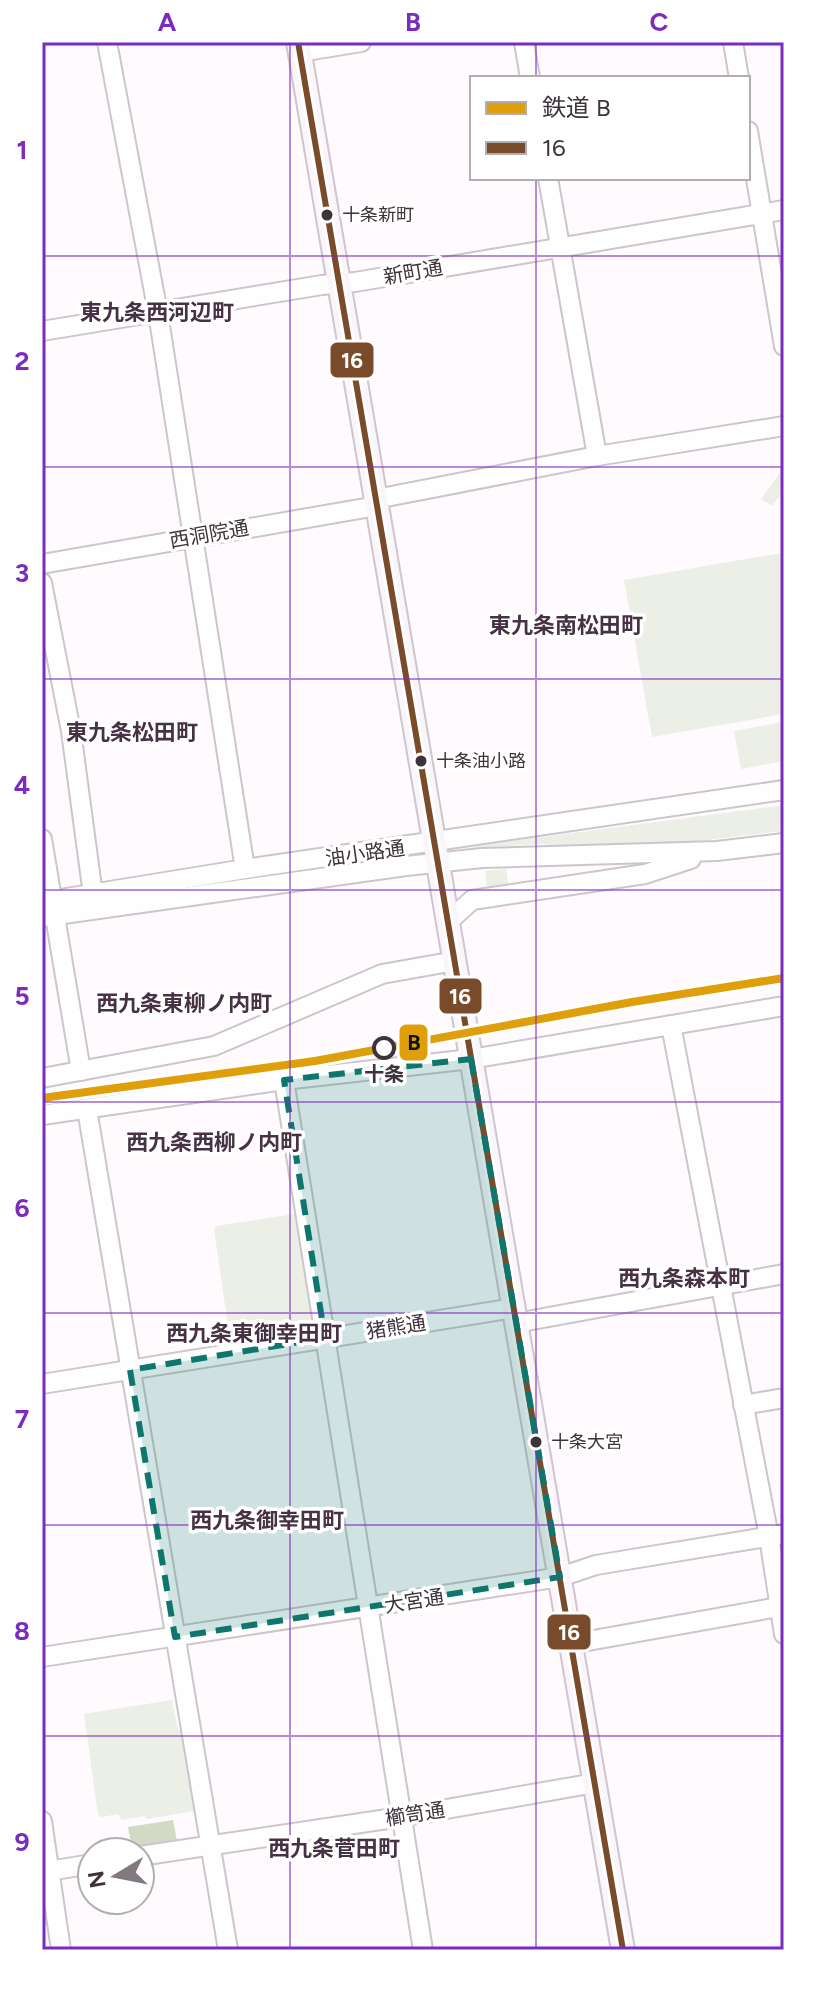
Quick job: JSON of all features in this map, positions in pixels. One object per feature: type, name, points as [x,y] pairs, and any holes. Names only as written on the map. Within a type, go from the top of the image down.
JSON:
[{"type":"main road","points":[[299,47],[623,1950]]},
{"type":"street","points":[[107,42],[158,313],[245,869]]},
{"type":"street","points":[[299,47],[361,42]]},
{"type":"street","points":[[524,42],[530,76]]},
{"type":"street","points":[[733,42],[739,76]]},
{"type":"street","points":[[750,143],[784,346]]},
{"type":"street","points":[[548,180],[597,456]]},
{"type":"street","name":"新町通","points":[[42,331],[784,210]]},
{"type":"street","name":"西洞院通","points":[[42,564],[376,502],[597,456],[784,426]]},
{"type":"street","points":[[42,583],[73,742],[93,895]]},
{"type":"street","name":"油小路通","points":[[48,909],[250,886],[784,790]]},
{"type":"street","points":[[42,839],[48,909],[81,1071]]},
{"type":"street","name":"油小路通","points":[[48,909],[93,895],[245,869],[436,853],[482,858],[717,851],[784,843]]},
{"type":"street","points":[[448,922],[472,900],[645,874],[717,851]]},
{"type":"street","points":[[42,1078],[214,1046],[382,974],[455,961]]},
{"type":"street","points":[[42,1115],[284,1080],[471,1059],[784,1006]]},
{"type":"street","points":[[671,1025],[743,1405],[776,1536],[784,1634]]},
{"type":"street","points":[[284,1080],[423,1950]]},
{"type":"street","points":[[87,1109],[228,1950]]},
{"type":"street","name":"猪熊通","points":[[42,1384],[325,1338],[515,1315],[784,1274]]},
{"type":"street","points":[[743,1405],[784,1398]]},
{"type":"street","name":"大宮通","points":[[42,1657],[560,1577],[596,1565],[776,1536]]},
{"type":"street","points":[[571,1644],[782,1607]]},
{"type":"street","name":"櫛笥通","points":[[156,1853],[401,1817],[595,1783]]},
{"type":"street","points":[[42,1821],[46,1871],[61,1950]]},
{"type":"street","points":[[46,1871],[76,1866]]},
{"type":"highlighted area","points":[[471,1059],[560,1577],[175,1637],[130,1370],[325,1338],[284,1080]]},
{"type":"shaded area","points":[[784,467],[784,490],[772,506],[761,499]]},
{"type":"shaded area","points":[[782,553],[784,714],[652,737],[624,580]]},
{"type":"shaded area","points":[[784,722],[784,761],[741,769],[734,731]]},
{"type":"shaded area","points":[[784,805],[784,831],[656,846],[593,848],[542,844],[475,848],[475,846]]},
{"type":"shaded area","points":[[506,869],[509,889],[488,892],[485,871]]},
{"type":"shaded area","points":[[301,1213],[317,1335],[231,1347],[214,1229],[216,1226]]},
{"type":"shaded area","points":[[172,1700],[181,1731],[195,1811],[122,1820],[118,1814],[98,1815],[84,1714]]},
{"type":"shaded area","points":[[173,1820],[177,1841],[156,1844],[156,1836],[130,1836],[128,1827]]},
{"type":"rail line","name":"B","points":[[42,1098],[315,1061],[632,1002],[784,978]]},
{"type":"transit line","name":"16","points":[[298,42],[623,1950]]},
{"type":"place","name":"十条新町","points":[[327,215]]},
{"type":"place","name":"十条油小路","points":[[421,761]]},
{"type":"place","name":"十条","points":[[384,1048]]},
{"type":"place","name":"十条大宮","points":[[536,1442]]},
{"type":"district","name":"東九条西河辺町","points":[[157,312]]},
{"type":"district","name":"東九条南松田町","points":[[566,625]]},
{"type":"district","name":"東九条松田町","points":[[132,732]]},
{"type":"district","name":"西九条東柳ノ内町","points":[[184,1003]]},
{"type":"district","name":"西九条西柳ノ内町","points":[[214,1142]]},
{"type":"district","name":"西九条森本町","points":[[684,1278]]},
{"type":"district","name":"西九条東御幸田町","points":[[254,1333]]},
{"type":"district","name":"西九条御幸田町","points":[[267,1520]]},
{"type":"district","name":"西九条菅田町","points":[[334,1848]]}]
